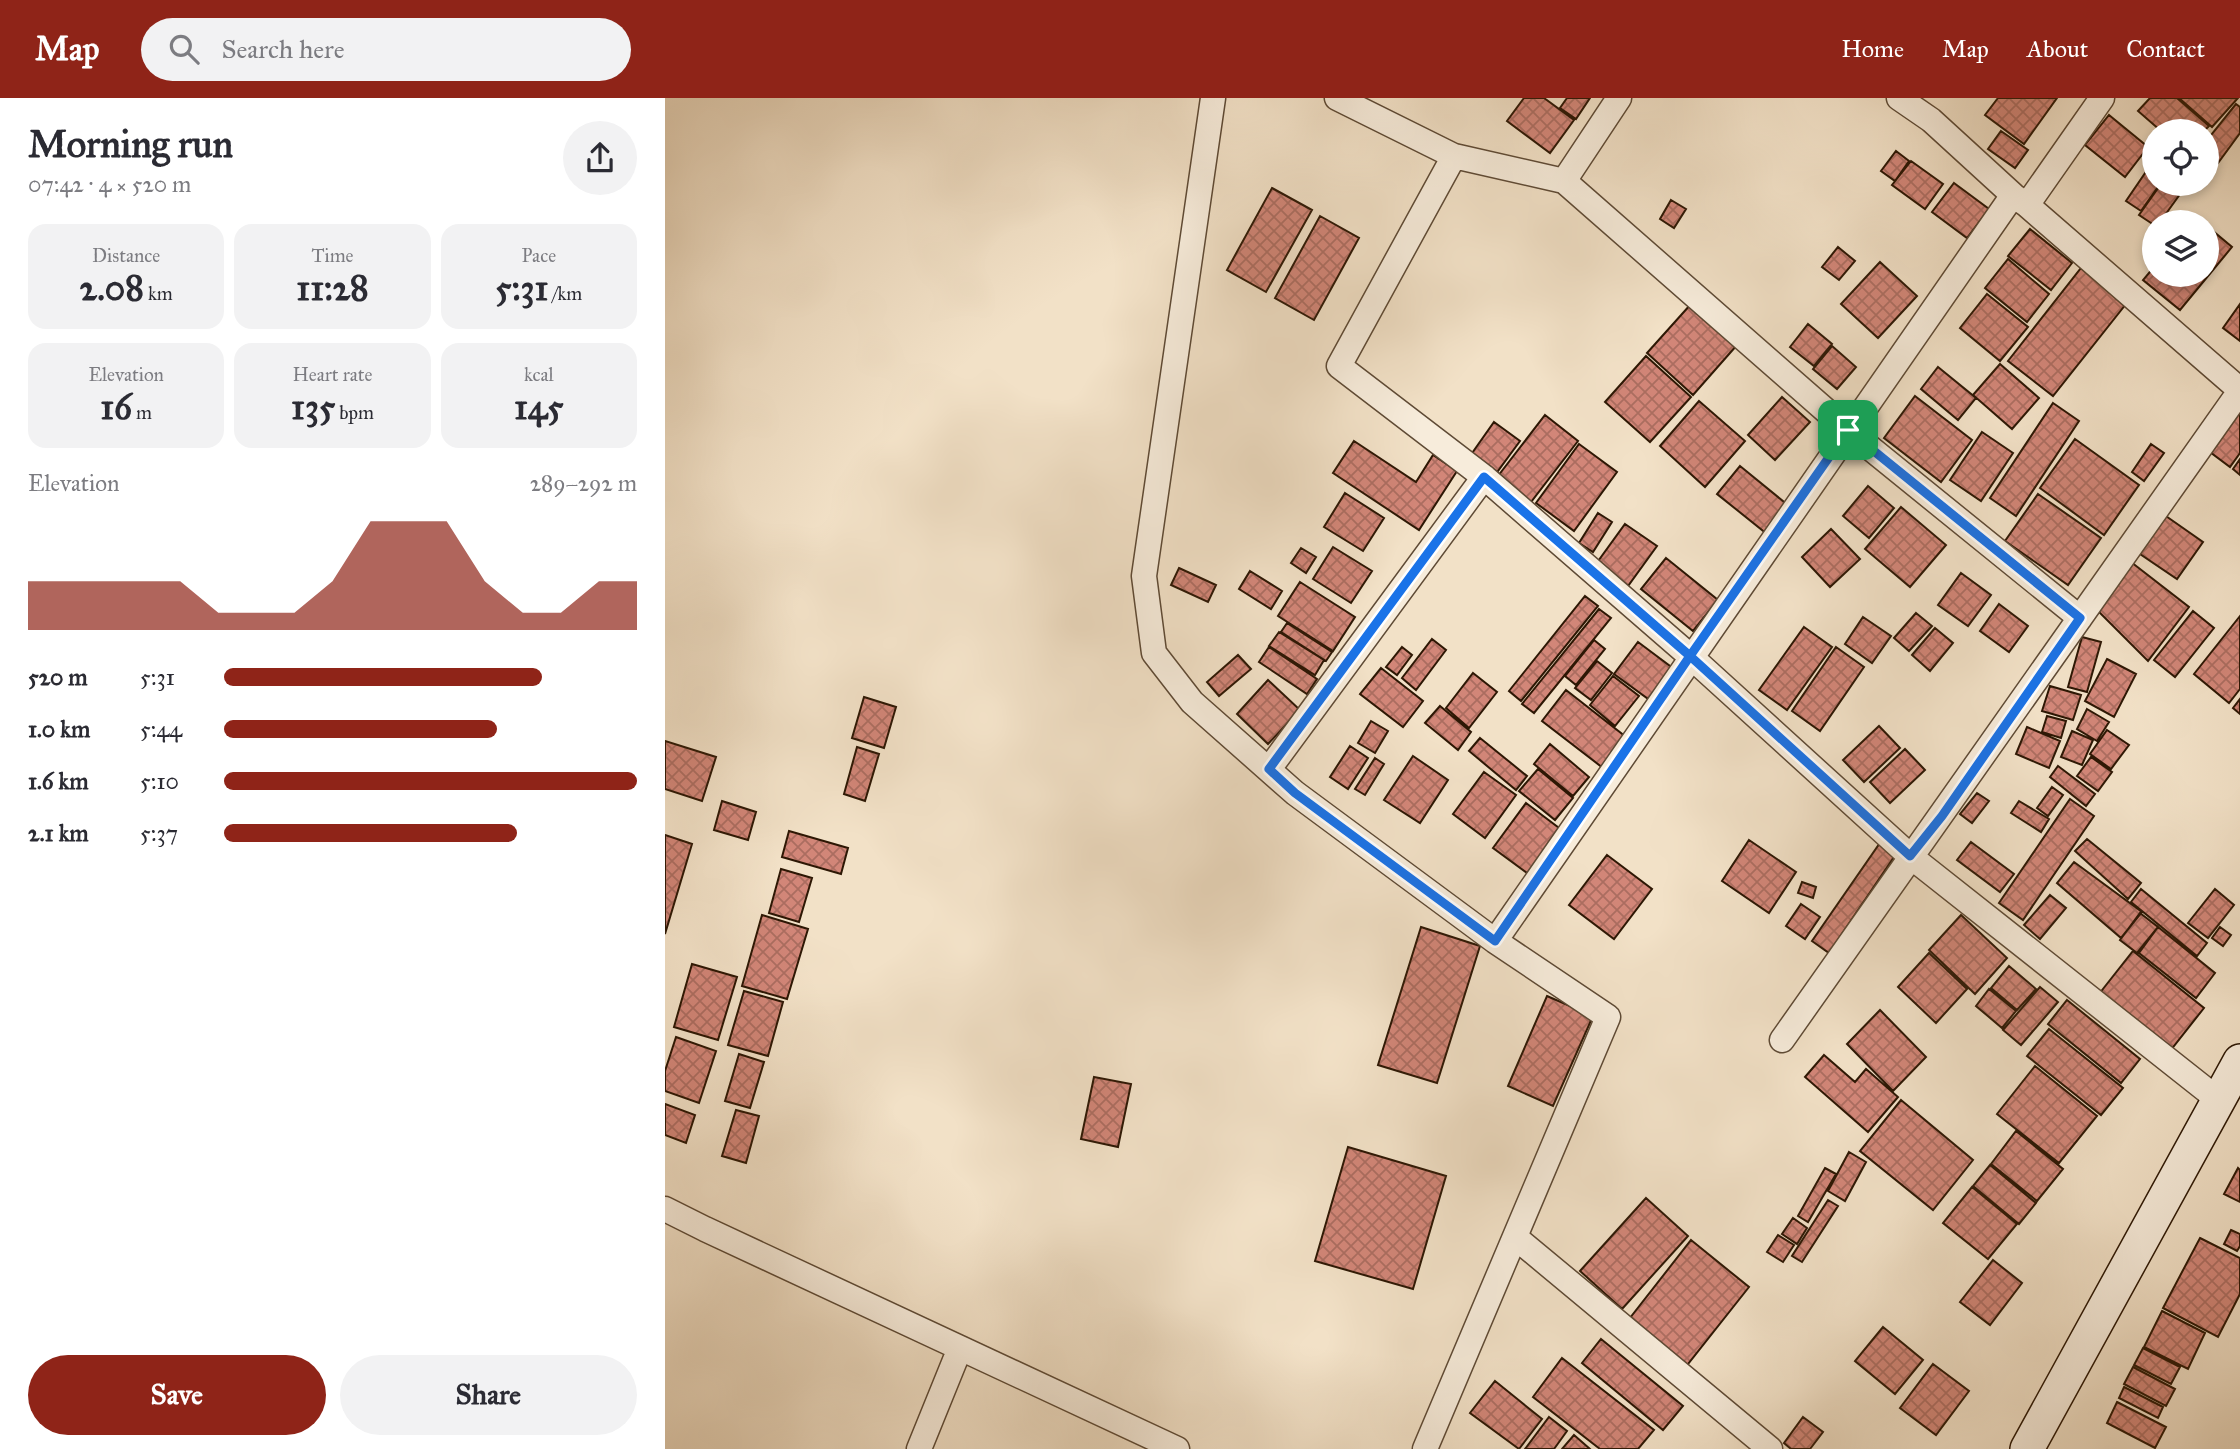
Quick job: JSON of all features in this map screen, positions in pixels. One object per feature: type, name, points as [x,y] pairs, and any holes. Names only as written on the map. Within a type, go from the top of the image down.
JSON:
[{"type":"main road","points":[[2027,1449],[2239,1063]]},
{"type":"street","points":[[1213,98],[1144,576],[1154,653],[1192,702],[1295,793],[1495,941],[1608,1017],[1425,1449]]},
{"type":"street","points":[[1337,98],[1454,156],[1564,181],[1848,430],[2080,618]]},
{"type":"street","points":[[1564,181],[1619,98]]},
{"type":"street","points":[[1782,1040],[2240,391],[1931,120],[1899,98]]},
{"type":"street","points":[[1495,941],[1848,430],[2020,200],[2102,98]]},
{"type":"street","points":[[1454,156],[1339,366],[1484,477],[1690,656],[1910,856],[2220,1101]]},
{"type":"street","points":[[1269,769],[1484,477]]},
{"type":"street","points":[[665,1209],[1177,1449]]},
{"type":"street","points":[[1515,1237],[1770,1449]]},
{"type":"street","points":[[919,1449],[960,1348]]},
{"type":"building","points":[[1524,98],[1544,98],[1574,120],[1550,153],[1507,121]]},
{"type":"building","points":[[1567,98],[1590,98],[1576,119],[1560,108]]},
{"type":"building","points":[[1998,98],[2057,98],[2024,144],[1985,115]]},
{"type":"building","points":[[2150,98],[2177,98],[2201,119],[2147,119],[2138,111]]},
{"type":"building","points":[[2179,98],[2238,98],[2219,119],[2203,119]]},
{"type":"building","points":[[2236,104],[2240,107],[2240,133],[2219,162],[2219,125]]},
{"type":"building","points":[[2109,115],[2142,142],[2142,155],[2125,177],[2085,145]]},
{"type":"building","points":[[2001,131],[2028,150],[2015,168],[1988,149]]},
{"type":"building","points":[[1896,151],[1909,161],[1895,181],[1881,171]]},
{"type":"building","points":[[1911,161],[1943,184],[1925,209],[1892,185]]},
{"type":"building","points":[[2142,178],[2142,196],[2152,196],[2141,211],[2126,201]]},
{"type":"building","points":[[1954,183],[1989,209],[1967,238],[1932,212]]},
{"type":"building","points":[[1272,188],[1312,210],[1266,292],[1227,270]]},
{"type":"building","points":[[2152,196],[2179,196],[2169,210],[2143,210]]},
{"type":"building","points":[[1671,200],[1686,209],[1674,228],[1660,219]]},
{"type":"building","points":[[1320,216],[1359,238],[1314,320],[1275,298]]},
{"type":"building","points":[[2030,229],[2072,263],[2051,290],[2008,256]]},
{"type":"building","points":[[2219,236],[2232,247],[2219,263]]},
{"type":"building","points":[[1838,247],[1855,261],[1839,280],[1822,267]]},
{"type":"building","points":[[2008,259],[2049,294],[2027,322],[1985,288]]},
{"type":"building","points":[[1880,262],[1917,296],[1878,338],[1841,304]]},
{"type":"building","points":[[2081,268],[2126,304],[2053,396],[2008,361]]},
{"type":"building","points":[[2152,287],[2199,287],[2180,310]]},
{"type":"building","points":[[1987,294],[2028,327],[2000,361],[1960,328]]},
{"type":"building","points":[[1691,304],[1737,345],[1693,395],[1647,353]]},
{"type":"building","points":[[2240,304],[2240,341],[2223,328]]},
{"type":"building","points":[[1808,324],[1832,344],[1814,366],[1790,347]]},
{"type":"building","points":[[1832,346],[1856,367],[1837,389],[1813,369]]},
{"type":"building","points":[[1646,356],[1691,397],[1650,442],[1605,402]]},
{"type":"building","points":[[2000,364],[2039,398],[2012,429],[1973,395]]},
{"type":"building","points":[[1938,367],[1976,398],[1958,420],[1921,389]]},
{"type":"building","points":[[1915,396],[1972,440],[1941,482],[1884,438]]},
{"type":"building","points":[[1782,397],[1810,422],[1775,460],[1748,435]]},
{"type":"building","points":[[1699,401],[1745,441],[1705,487],[1660,446]]},
{"type":"building","points":[[2053,403],[2079,421],[2016,516],[1990,498]]},
{"type":"building","points":[[2240,409],[2240,453],[2230,467],[2206,449]]},
{"type":"building","points":[[1545,415],[1578,441],[1531,502],[1498,476]]},
{"type":"building","points":[[1494,422],[1520,441],[1495,475],[1470,456]]},
{"type":"building","points":[[1982,432],[2013,453],[1981,501],[1950,480]]},
{"type":"building","points":[[2075,439],[2139,485],[2104,535],[2040,488]]},
{"type":"building","points":[[1354,441],[1416,482],[1433,455],[1457,471],[1419,530],[1333,473]]},
{"type":"building","points":[[1579,444],[1617,472],[1574,531],[1536,503]]},
{"type":"building","points":[[2151,444],[2164,453],[2144,481],[2132,472]]},
{"type":"building","points":[[2240,459],[2240,475],[2233,469]]},
{"type":"building","points":[[1740,466],[1789,506],[1767,534],[1717,494]]},
{"type":"building","points":[[1868,486],[1894,508],[1869,538],[1843,516]]},
{"type":"building","points":[[1345,493],[1384,518],[1363,551],[1324,527]]},
{"type":"building","points":[[2038,494],[2101,538],[2068,585],[2005,541]]},
{"type":"building","points":[[1901,507],[1946,545],[1910,587],[1865,549]]},
{"type":"building","points":[[1598,513],[1612,522],[1593,552],[1579,543]]},
{"type":"building","points":[[2163,514],[2203,542],[2177,579],[2137,552]]},
{"type":"building","points":[[1625,524],[1657,546],[1628,586],[1596,564]]},
{"type":"building","points":[[1831,529],[1860,559],[1830,587],[1802,557]]},
{"type":"building","points":[[1333,547],[1372,571],[1351,603],[1313,579]]},
{"type":"building","points":[[1301,548],[1316,557],[1306,573],[1291,563]]},
{"type":"building","points":[[1666,558],[1718,600],[1693,631],[1641,589]]},
{"type":"building","points":[[2131,562],[2189,607],[2148,661],[2095,608]]},
{"type":"building","points":[[1179,568],[1216,585],[1208,602],[1171,585]]},
{"type":"building","points":[[1250,571],[1282,591],[1271,609],[1239,589]]},
{"type":"building","points":[[1961,573],[1991,595],[1968,626],[1938,605]]},
{"type":"building","points":[[1300,582],[1355,617],[1333,651],[1278,616]]},
{"type":"building","points":[[1585,596],[1598,606],[1521,701],[1509,691]]},
{"type":"building","points":[[1999,604],[2028,626],[2009,652],[1980,631]]},
{"type":"building","points":[[1599,609],[1611,618],[1534,713],[1522,704]]},
{"type":"building","points":[[2193,611],[2214,628],[2175,677],[2154,660]]},
{"type":"building","points":[[1916,613],[1932,626],[1909,651],[1894,638]]},
{"type":"building","points":[[2240,616],[2240,689],[2229,703],[2194,674]]},
{"type":"building","points":[[1863,617],[1891,636],[1872,663],[1845,644]]},
{"type":"building","points":[[1287,623],[1332,652],[1326,661],[1281,632]]},
{"type":"building","points":[[1804,627],[1832,647],[1787,710],[1759,690]]},
{"type":"building","points":[[1935,628],[1953,643],[1930,671],[1912,655]]},
{"type":"building","points":[[1279,632],[1324,660],[1315,675],[1269,646]]},
{"type":"building","points":[[2082,637],[2101,642],[2087,692],[2068,687]]},
{"type":"building","points":[[1432,639],[1446,650],[1416,690],[1402,678]]},
{"type":"building","points":[[1594,640],[1605,649],[1576,685],[1565,676]]},
{"type":"building","points":[[1638,642],[1674,669],[1651,701],[1614,674]]},
{"type":"building","points":[[1269,647],[1317,679],[1307,694],[1259,662]]},
{"type":"building","points":[[1402,647],[1412,655],[1397,675],[1386,667]]},
{"type":"building","points":[[1836,647],[1864,667],[1820,731],[1792,711]]},
{"type":"building","points":[[1238,655],[1251,669],[1219,696],[1207,682]]},
{"type":"building","points":[[2107,659],[2136,674],[2114,717],[2085,701]]},
{"type":"building","points":[[1597,661],[1612,673],[1591,700],[1575,688]]},
{"type":"building","points":[[1381,668],[1423,701],[1403,727],[1360,694]]},
{"type":"building","points":[[1473,673],[1497,692],[1469,728],[1446,708]]},
{"type":"building","points":[[1613,676],[1639,696],[1615,726],[1590,705]]},
{"type":"building","points":[[1268,680],[1300,710],[1268,744],[1237,714]]},
{"type":"building","points":[[2050,686],[2081,695],[2073,720],[2042,711]]},
{"type":"building","points":[[1566,690],[1626,737],[1603,768],[1542,721]]},
{"type":"building","points":[[864,697],[896,707],[884,748],[852,738]]},
{"type":"building","points":[[2240,699],[2240,714],[2233,708]]},
{"type":"building","points":[[1440,706],[1471,732],[1458,750],[1425,723]]},
{"type":"building","points":[[2087,709],[2109,722],[2097,741],[2077,729]]},
{"type":"building","points":[[2047,716],[2066,721],[2061,738],[2042,732]]},
{"type":"building","points":[[1371,721],[1388,731],[1375,753],[1358,743]]},
{"type":"building","points":[[1879,726],[1900,748],[1864,782],[1843,760]]},
{"type":"building","points":[[2027,727],[2060,741],[2049,768],[2016,754]]},
{"type":"building","points":[[2107,730],[2129,745],[2111,769],[2090,754]]},
{"type":"building","points":[[2072,731],[2093,740],[2082,765],[2061,757]]},
{"type":"building","points":[[1480,738],[1527,776],[1516,790],[1469,751]]},
{"type":"building","points":[[665,741],[716,757],[702,801],[665,789]]},
{"type":"building","points":[[1550,744],[1589,777],[1573,796],[1534,764]]},
{"type":"building","points":[[1350,746],[1368,758],[1348,789],[1330,777]]},
{"type":"building","points":[[857,747],[879,754],[865,801],[844,794]]},
{"type":"building","points":[[1905,749],[1925,770],[1890,803],[1870,782]]},
{"type":"building","points":[[1413,756],[1448,780],[1420,823],[1384,800]]},
{"type":"building","points":[[2091,757],[2112,772],[2098,791],[2077,776]]},
{"type":"building","points":[[1375,758],[1384,764],[1365,795],[1355,789]]},
{"type":"building","points":[[2058,766],[2095,794],[2086,806],[2050,777]]},
{"type":"building","points":[[1538,769],[1573,798],[1555,820],[1519,791]]},
{"type":"building","points":[[1484,772],[1516,795],[1485,838],[1453,814]]},
{"type":"building","points":[[2052,787],[2063,795],[2048,816],[2037,808]]},
{"type":"building","points":[[1977,793],[1989,801],[1972,823],[1960,814]]},
{"type":"building","points":[[2070,799],[2094,816],[2023,920],[1999,903]]},
{"type":"building","points":[[722,801],[756,812],[748,840],[714,830]]},
{"type":"building","points":[[2019,801],[2049,819],[2041,832],[2011,813]]},
{"type":"building","points":[[1526,803],[1567,834],[1534,878],[1493,848]]},
{"type":"building","points":[[789,831],[848,848],[841,874],[782,857]]},
{"type":"building","points":[[665,835],[692,844],[665,934]]},
{"type":"building","points":[[2087,839],[2141,883],[2128,899],[2075,851]]},
{"type":"building","points":[[1749,840],[1796,872],[1769,913],[1722,881]]},
{"type":"building","points":[[1882,840],[1898,851],[1829,953],[1812,941]]},
{"type":"building","points":[[1971,842],[2014,874],[2000,892],[1957,860]]},
{"type":"building","points":[[1607,855],[1652,889],[1614,939],[1569,905]]},
{"type":"building","points":[[2074,862],[2142,912],[2121,938],[2057,883]]},
{"type":"building","points":[[781,869],[812,878],[799,922],[769,913]]},
{"type":"building","points":[[1802,882],[1816,887],[1813,898],[1798,893]]},
{"type":"building","points":[[2141,889],[2207,943],[2197,956],[2131,902]]},
{"type":"building","points":[[2215,889],[2234,905],[2208,938],[2188,923]]},
{"type":"building","points":[[2050,895],[2066,908],[2040,939],[2024,925]]},
{"type":"building","points":[[1801,904],[1820,917],[1805,939],[1786,926]]},
{"type":"building","points":[[2140,913],[2158,927],[2137,953],[2120,940]]},
{"type":"building","points":[[762,915],[808,929],[787,999],[742,986]]},
{"type":"building","points":[[1961,915],[2007,958],[1975,994],[1929,950]]},
{"type":"building","points":[[1421,927],[1480,946],[1437,1083],[1378,1065]]},
{"type":"building","points":[[2158,927],[2215,973],[2196,998],[2139,953]]},
{"type":"building","points":[[2220,927],[2231,935],[2223,946],[2212,938]]},
{"type":"building","points":[[2133,951],[2204,1008],[2170,1051],[2099,994]]},
{"type":"building","points":[[1929,953],[1967,989],[1936,1023],[1898,987]]},
{"type":"building","points":[[692,964],[737,977],[718,1040],[674,1027]]},
{"type":"building","points":[[2009,966],[2036,989],[2017,1010],[1991,988]]},
{"type":"building","points":[[2040,987],[2058,1002],[2021,1045],[2003,1030]]},
{"type":"building","points":[[1989,989],[2016,1011],[2002,1028],[1976,1006]]},
{"type":"building","points":[[744,991],[783,1002],[768,1056],[728,1045]]},
{"type":"building","points":[[1547,996],[1593,1016],[1553,1106],[1508,1086]]},
{"type":"building","points":[[2067,1000],[2140,1059],[2121,1083],[2048,1024]]},
{"type":"building","points":[[1880,1010],[1926,1057],[1893,1091],[1847,1044]]},
{"type":"building","points":[[2049,1029],[2123,1088],[2101,1115],[2027,1056]]},
{"type":"building","points":[[676,1037],[716,1051],[699,1103],[665,1091],[665,1071]]},
{"type":"building","points":[[739,1054],[764,1062],[750,1108],[725,1101]]},
{"type":"building","points":[[1824,1055],[1855,1082],[1866,1069],[1898,1097],[1868,1132],[1805,1077]]},
{"type":"building","points":[[2035,1066],[2097,1116],[2059,1163],[1997,1114]]},
{"type":"building","points":[[1094,1077],[1131,1084],[1118,1147],[1081,1139]]},
{"type":"building","points":[[1901,1100],[1973,1160],[1933,1210],[1860,1151]]},
{"type":"building","points":[[665,1104],[695,1115],[686,1143],[665,1135]]},
{"type":"building","points":[[736,1110],[759,1116],[746,1163],[722,1156]]},
{"type":"building","points":[[2016,1131],[2063,1169],[2037,1201],[1991,1164]]},
{"type":"building","points":[[1348,1147],[1446,1176],[1413,1289],[1315,1261]]},
{"type":"building","points":[[1849,1152],[1866,1162],[1845,1201],[1828,1191]]},
{"type":"building","points":[[1990,1165],[2036,1203],[2019,1224],[1973,1186]]},
{"type":"building","points":[[1825,1168],[1836,1174],[1808,1222],[1798,1216]]},
{"type":"building","points":[[2238,1168],[2240,1170],[2240,1202],[2224,1194]]},
{"type":"building","points":[[1972,1187],[2017,1224],[1988,1259],[1943,1223]]},
{"type":"building","points":[[1646,1198],[1688,1236],[1622,1309],[1580,1271]]},
{"type":"building","points":[[1828,1200],[1838,1206],[1802,1262],[1792,1256]]},
{"type":"building","points":[[1793,1218],[1807,1228],[1797,1244],[1782,1234]]},
{"type":"building","points":[[2231,1230],[2240,1234],[2237,1251],[2224,1244]]},
{"type":"building","points":[[1778,1235],[1794,1245],[1783,1262],[1767,1252]]},
{"type":"building","points":[[2200,1238],[2240,1258],[2240,1294],[2218,1337],[2163,1308]]},
{"type":"building","points":[[1691,1240],[1749,1287],[1684,1369],[1626,1323]]},
{"type":"building","points":[[1993,1260],[2022,1283],[1990,1325],[1960,1302]]},
{"type":"building","points":[[2162,1311],[2205,1333],[2188,1369],[2144,1347]]},
{"type":"building","points":[[1883,1327],[1923,1360],[1895,1394],[1855,1361]]},
{"type":"building","points":[[1601,1339],[1683,1406],[1663,1430],[1582,1363]]},
{"type":"building","points":[[2143,1348],[2180,1367],[2171,1384],[2134,1365]]},
{"type":"building","points":[[1562,1358],[1654,1430],[1638,1449],[1600,1449],[1533,1397]]},
{"type":"building","points":[[1933,1364],[1969,1391],[1936,1435],[1900,1408]]},
{"type":"building","points":[[2133,1367],[2175,1389],[2166,1406],[2124,1384]]},
{"type":"building","points":[[1495,1381],[1542,1419],[1519,1449],[1470,1413]]},
{"type":"building","points":[[2124,1387],[2163,1407],[2158,1418],[2119,1398]]},
{"type":"building","points":[[2117,1402],[2166,1427],[2155,1448],[2107,1423]]},
{"type":"building","points":[[1549,1417],[1567,1431],[1554,1449],[1525,1449]]},
{"type":"building","points":[[1803,1417],[1823,1432],[1810,1449],[1791,1449],[1784,1443]]},
{"type":"building","points":[[1574,1435],[1590,1449],[1562,1449]]},
{"type":"route","points":[[1848,430],[1690,656],[1484,477],[1269,769],[1295,793],[1495,941],[1690,656],[1910,856],[1942,816],[2080,618],[1848,430]]}]
